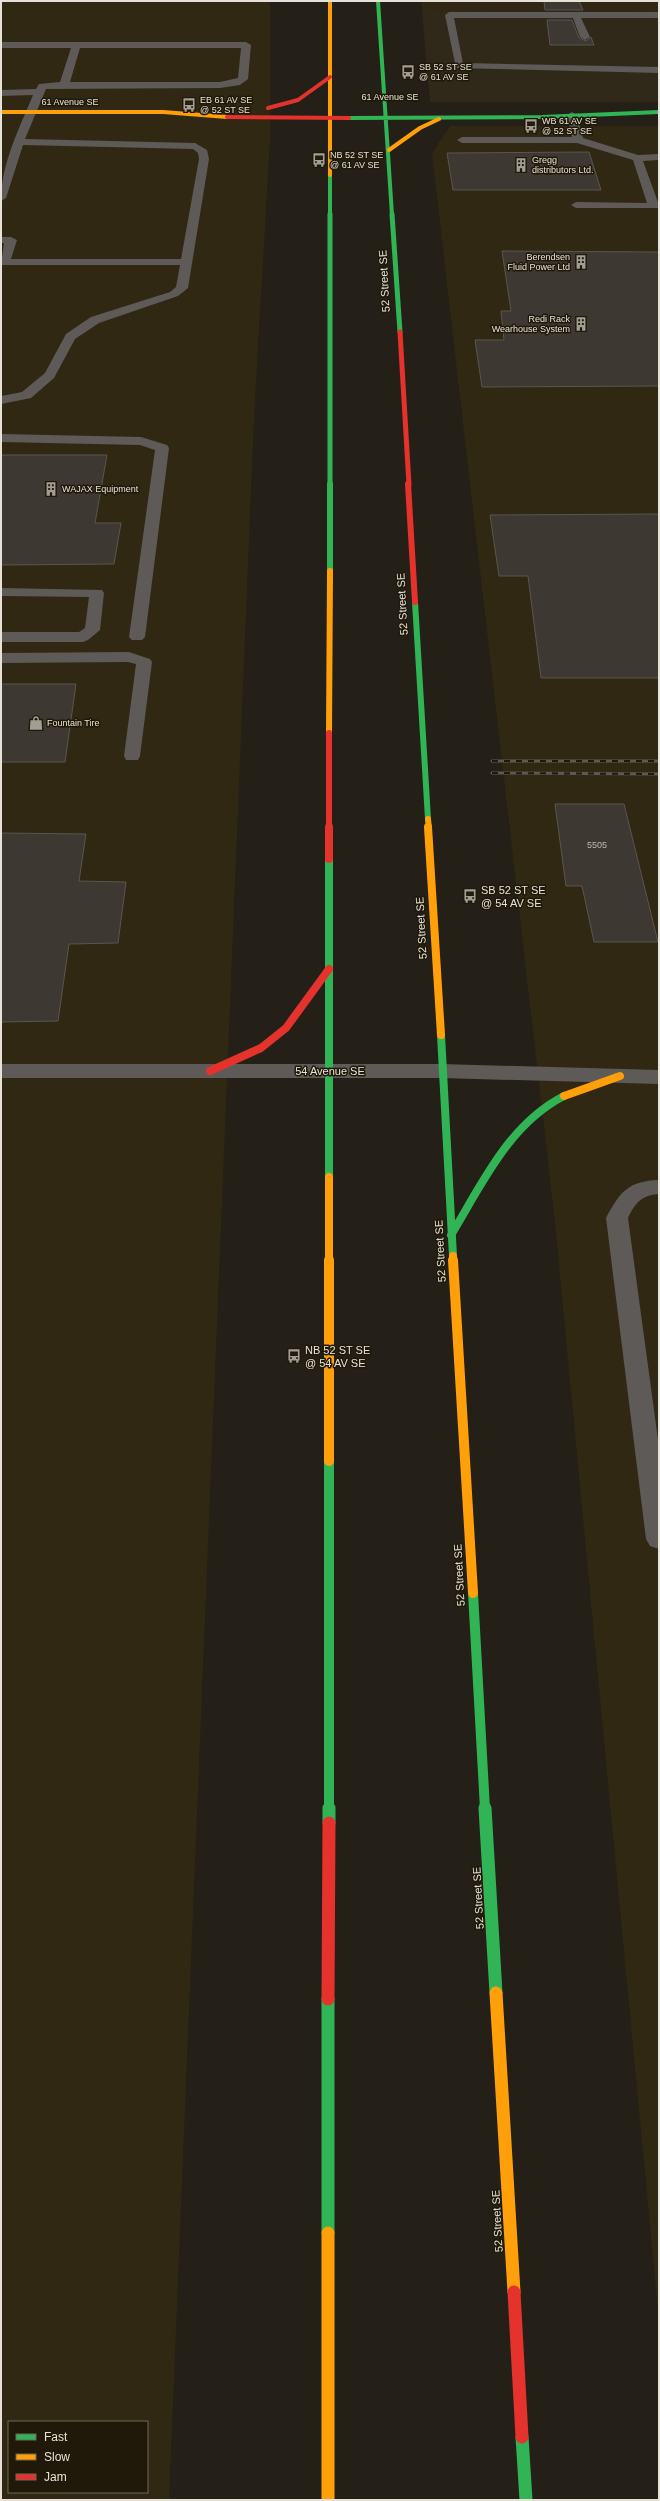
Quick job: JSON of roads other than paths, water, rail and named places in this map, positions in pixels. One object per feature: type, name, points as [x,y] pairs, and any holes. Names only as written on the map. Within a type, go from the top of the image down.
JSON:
[{"type":"main road","points":[[328,2500],[330,1]]},
{"type":"main road","name":"52 Street SE","points":[[378,1],[380,107],[385,117],[389,150],[441,1070],[526,2500]]},
{"type":"main road","points":[[268,108],[298,100],[330,77]]},
{"type":"main road","name":"61 Avenue SE","points":[[380,107],[398,107]]},
{"type":"main road","name":"61 Avenue SE","points":[[468,107],[659,112]]},
{"type":"main road","name":"61 Avenue SE","points":[[1,112],[162,112],[204,108],[302,108]]},
{"type":"main road","name":"61 Avenue SE","points":[[162,112],[205,117],[262,117],[331,110],[385,117],[444,118],[572,116],[618,112]]},
{"type":"main road","points":[[262,117],[301,127]]},
{"type":"main road","points":[[389,150],[420,128],[444,118]]},
{"type":"main road","points":[[317,132],[331,138]]},
{"type":"main road","points":[[210,1071],[261,1048],[286,1028],[329,969]]},
{"type":"main road","points":[[451,1235],[516,1132],[554,1098],[620,1076]]},
{"type":"street","points":[[618,5],[626,7],[659,7]]},
{"type":"street","points":[[659,15],[449,15],[459,66],[594,64],[659,70]]},
{"type":"street","points":[[576,15],[585,37]]},
{"type":"street","points":[[64,85],[71,72],[76,45]]},
{"type":"street","points":[[1,46],[246,45],[243,79],[241,81],[220,85],[42,86],[30,112],[19,142],[1,198]]},
{"type":"street","points":[[175,74],[176,85]]},
{"type":"street","points":[[1,92],[39,92]]},
{"type":"street","points":[[572,116],[578,140]]},
{"type":"street","points":[[462,140],[578,140],[637,158],[659,157]]},
{"type":"street","points":[[1,400],[26,395],[50,375],[70,337],[95,320],[178,291],[182,288],[188,262],[204,159],[203,152],[195,146],[19,142]]},
{"type":"street","points":[[576,206],[654,206],[637,158]]},
{"type":"street","points":[[1,240],[11,240],[4,262],[188,262]]},
{"type":"street","points":[[1,438],[141,440],[162,448],[137,637]]},
{"type":"street","points":[[1,592],[97,593],[92,630],[83,637],[1,637]]},
{"type":"street","points":[[1,658],[129,657],[144,662],[132,756]]},
{"type":"street","name":"54 Avenue SE","points":[[1,1071],[441,1070],[659,1077]]},
{"type":"street","points":[[659,1187],[648,1187],[628,1197],[617,1218],[659,1539]]},
{"type":"railway","points":[[492,761],[659,761]]},
{"type":"railway","points":[[492,773],[659,774]]},
{"type":"place","name":"SB 52 ST SE @ 61 AV SE","points":[[408,72]]},
{"type":"place","name":"EB 61 AV SE @ 52 ST SE","points":[[189,105]]},
{"type":"place","name":"WB 61 AV SE @ 52 ST SE","points":[[531,126]]},
{"type":"place","name":"NB 52 ST SE @ 61 AV SE","points":[[319,160]]},
{"type":"place","name":"Gregg distributors Ltd.","points":[[521,165]]},
{"type":"place","name":"Berendsen Fluid Power Ltd","points":[[581,262]]},
{"type":"place","name":"Redi Rack Wearhouse System","points":[[581,324]]},
{"type":"place","name":"WAJAX Equipment","points":[[51,489]]},
{"type":"place","name":"Fountain Tire","points":[[36,723]]},
{"type":"place","name":"SB 52 ST SE @ 54 AV SE","points":[[470,896]]},
{"type":"place","name":"NB 52 ST SE @ 54 AV SE","points":[[294,1356]]}]
